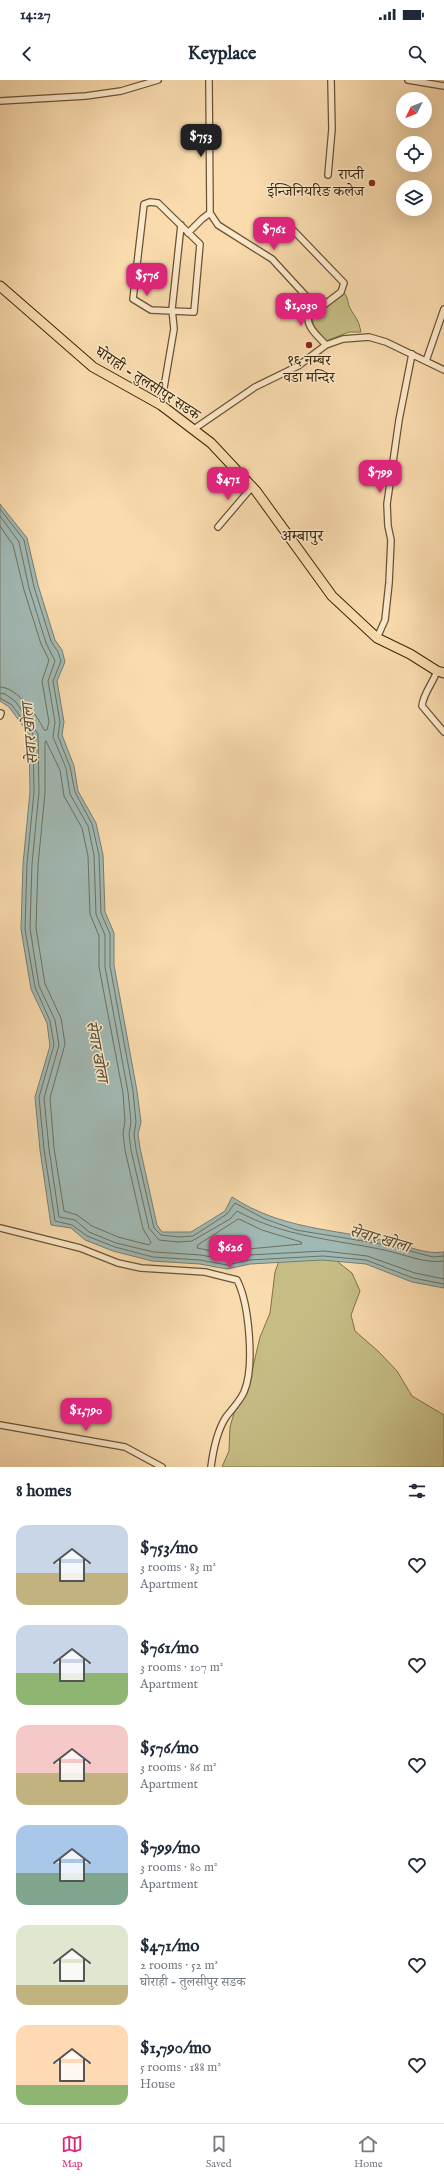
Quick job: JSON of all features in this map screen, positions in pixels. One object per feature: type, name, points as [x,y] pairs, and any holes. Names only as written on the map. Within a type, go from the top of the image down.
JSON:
[{"type":"main road","name":"घोराही - तुलसीपुर सडक","points":[[0,286],[93,367],[161,405],[211,443],[252,487],[332,596],[377,638],[410,654],[440,672]]},
{"type":"street","points":[[0,101],[86,96],[121,91],[149,81],[158,80]]},
{"type":"street","points":[[209,80],[210,213],[218,225],[272,260],[317,308]]},
{"type":"street","points":[[328,175],[332,129],[331,80]]},
{"type":"street","points":[[408,80],[444,86]]},
{"type":"street","points":[[158,202],[181,225],[200,244],[194,312],[151,310],[133,300],[144,204],[158,202]]},
{"type":"street","points":[[188,233],[210,213]]},
{"type":"street","points":[[161,405],[174,329],[172,312],[181,225]]},
{"type":"street","points":[[294,231],[342,278],[344,283],[341,292],[317,308],[308,317],[311,329],[326,345]]},
{"type":"street","points":[[426,361],[444,309]]},
{"type":"street","points":[[194,429],[254,387],[298,366],[326,345],[343,339],[369,337],[386,342],[444,370]]},
{"type":"street","points":[[377,638],[385,620],[389,583],[391,540],[388,526],[387,504],[398,420],[412,354]]},
{"type":"street","points":[[218,527],[252,487]]},
{"type":"street","points":[[440,672],[423,700],[422,706],[444,732]]},
{"type":"street","points":[[0,1228],[80,1248],[118,1263],[142,1268],[205,1272],[236,1280],[242,1291],[247,1321],[249,1362],[244,1391],[225,1419],[213,1452],[211,1467]]},
{"type":"street","points":[[0,1425],[125,1447],[162,1467]]},
{"type":"shaded area","points":[[344,293],[347,297],[350,308],[358,321],[361,332],[349,332],[326,341],[314,326],[312,318]]},
{"type":"shaded area","points":[[333,1258],[352,1273],[360,1291],[351,1315],[355,1331],[379,1352],[397,1371],[412,1396],[444,1415],[444,1467],[222,1467],[229,1451],[230,1427],[234,1413],[247,1392],[260,1337],[270,1313],[275,1272],[279,1261]]},
{"type":"water","name":"सेवार खोला","points":[[0,504],[27,538],[38,585],[55,640],[62,650],[65,662],[57,681],[64,722],[62,735],[74,766],[78,791],[96,823],[103,855],[105,912],[114,933],[114,965],[137,1091],[141,1122],[138,1134],[140,1148],[157,1225],[162,1232],[191,1232],[225,1211],[232,1197],[250,1208],[288,1222],[387,1241],[423,1251],[437,1253],[444,1252],[444,1288],[412,1282],[366,1264],[322,1260],[250,1264],[227,1269],[200,1264],[152,1261],[113,1251],[85,1240],[71,1228],[51,1225],[40,1150],[35,1097],[50,1046],[47,1023],[31,989],[21,929],[23,864],[30,792],[29,734],[9,707],[0,701]]},
{"type":"place","name":"राप्ती ईन्जिनियरिङ कलेज","points":[[372,183]]},
{"type":"place","name":"१६ नम्बर वडा मन्दिर","points":[[309,345]]},
{"type":"district","name":"अम्बापुर","points":[[302,535]]}]
